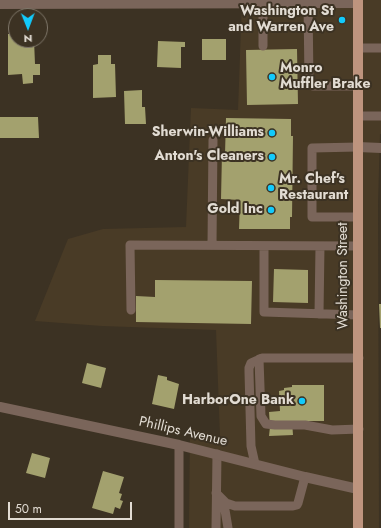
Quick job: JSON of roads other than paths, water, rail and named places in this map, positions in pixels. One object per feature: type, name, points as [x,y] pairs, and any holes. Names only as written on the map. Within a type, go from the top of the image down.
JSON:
[{"type":"main road","name":"Washington Street","points":[[358,1],[358,528]]},
{"type":"street","points":[[0,4],[308,3],[358,1]]},
{"type":"street","points":[[358,147],[381,148]]},
{"type":"street","name":"Phillips Avenue","points":[[0,407],[179,445],[358,489]]},
{"type":"lane","points":[[263,2],[263,46]]},
{"type":"lane","points":[[308,3],[309,82],[313,86],[358,86]]},
{"type":"lane","points":[[358,48],[381,48]]},
{"type":"lane","points":[[358,116],[381,116]]},
{"type":"lane","points":[[212,245],[213,140]]},
{"type":"lane","points":[[358,147],[312,148],[312,217],[358,217]]},
{"type":"lane","points":[[130,310],[130,244],[358,246]]},
{"type":"lane","points":[[264,246],[264,312],[358,315]]},
{"type":"lane","points":[[319,314],[320,246]]},
{"type":"lane","points":[[255,464],[250,446],[249,372],[251,363],[259,359],[359,358]]},
{"type":"lane","points":[[259,359],[261,416],[266,424],[305,424],[332,430],[359,429]]},
{"type":"lane","points":[[179,445],[179,528]]},
{"type":"lane","points":[[216,528],[217,454]]},
{"type":"lane","points":[[216,493],[226,503],[240,507],[297,506],[305,477]]},
{"type":"lane","points":[[216,493],[225,510],[228,528]]},
{"type":"place","name":"Washington St and Warren Ave","points":[[342,20]]},
{"type":"place","name":"Monro Muffler Brake","points":[[272,77]]},
{"type":"place","name":"Sherwin-Williams","points":[[272,133]]},
{"type":"place","name":"Anton's Cleaners","points":[[272,157]]},
{"type":"place","name":"Mr. Chef's Restaurant","points":[[271,188]]},
{"type":"place","name":"Gold Inc","points":[[271,210]]},
{"type":"place","name":"HarborOne Bank","points":[[302,401]]}]
